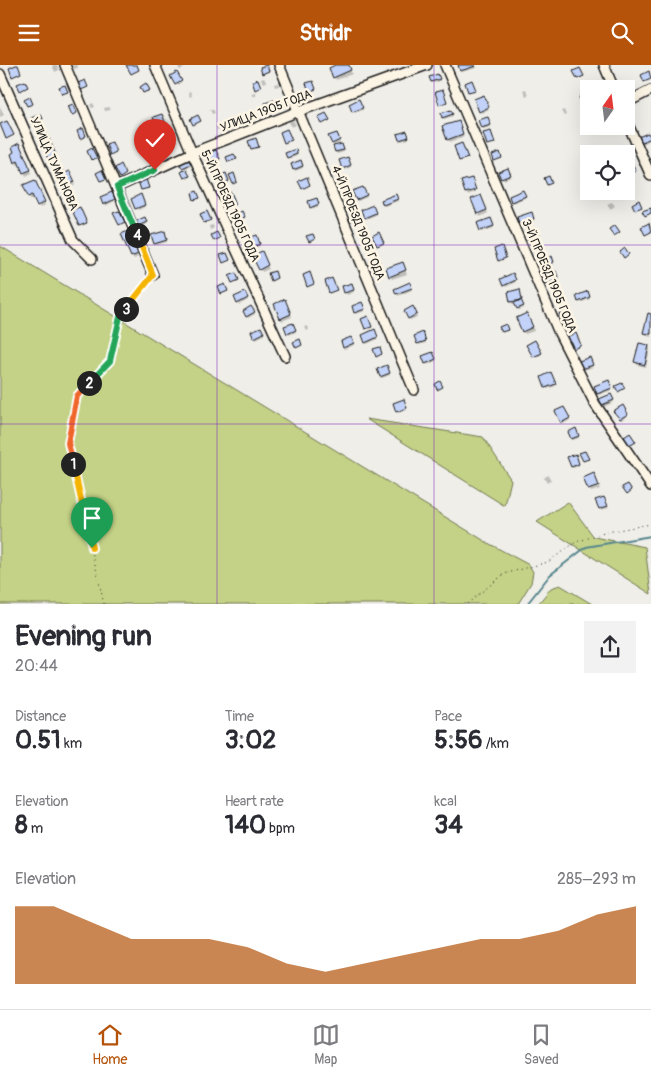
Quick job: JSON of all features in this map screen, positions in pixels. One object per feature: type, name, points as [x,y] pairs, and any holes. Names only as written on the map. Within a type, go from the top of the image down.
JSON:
[{"type":"street","points":[[65,65],[153,275]]},
{"type":"street","name":"5-Й ПРОЕЗД 1905 ГОДА","points":[[155,65],[192,153],[285,356]]},
{"type":"street","name":"4-Й ПРОЕЗД 1905 ГОДА","points":[[279,65],[414,390]]},
{"type":"street","name":"УЛИЦА 1905 ГОДА","points":[[117,187],[192,153],[299,111],[427,65]]},
{"type":"street","name":"3-Й ПРОЕЗД 1905 ГОДА","points":[[445,65],[558,333],[595,404],[651,486]]},
{"type":"street","points":[[604,65],[610,80]]},
{"type":"street","name":"УЛИЦА ТУМАНОВА","points":[[0,74],[73,240],[92,259]]},
{"type":"street","points":[[635,98],[651,90]]},
{"type":"street","points":[[633,135],[651,176]]},
{"type":"street","points":[[651,479],[651,486]]},
{"type":"path","points":[[104,604],[68,443],[77,396],[110,361],[120,317],[153,275]]},
{"type":"path","points":[[467,604],[504,574],[548,562],[576,541],[607,532],[651,524]]},
{"type":"green space","points":[[0,246],[488,543],[529,565],[533,572],[531,583],[518,604],[0,604]]},
{"type":"green space","points":[[366,419],[483,437],[511,480],[505,506]]},
{"type":"green space","points":[[568,502],[594,537],[645,547],[651,594],[537,522]]},
{"type":"green space","points":[[560,585],[592,604],[538,604],[551,588]]},
{"type":"building","points":[[18,65],[21,73],[12,77],[9,68]]},
{"type":"building","points":[[126,65],[137,65],[139,70],[131,74]]},
{"type":"building","points":[[267,65],[269,71],[262,74],[260,67]]},
{"type":"building","points":[[335,65],[349,65],[351,70],[333,78],[329,68]]},
{"type":"building","points":[[458,65],[475,65],[476,66],[460,71]]},
{"type":"building","points":[[580,68],[584,76],[577,79],[573,71]]},
{"type":"building","points":[[649,71],[651,79],[644,82],[641,75]]},
{"type":"building","points":[[177,72],[182,81],[175,85],[170,76]]},
{"type":"building","points":[[438,74],[440,79],[431,82],[429,77]]},
{"type":"building","points":[[258,79],[261,87],[255,90],[252,81]]},
{"type":"building","points":[[85,80],[88,87],[81,90],[78,83]]},
{"type":"building","points":[[472,80],[476,90],[468,92],[465,83]]},
{"type":"building","points":[[25,81],[28,87],[20,91],[17,84]]},
{"type":"building","points":[[313,81],[316,89],[309,92],[306,83]]},
{"type":"building","points":[[146,83],[150,90],[143,93],[140,87]]},
{"type":"building","points":[[65,85],[68,92],[62,94],[59,87]]},
{"type":"building","points":[[443,90],[447,102],[439,105],[435,92]]},
{"type":"building","points":[[484,95],[489,107],[479,112],[474,99]]},
{"type":"building","points":[[30,97],[33,104],[27,106],[24,100]]},
{"type":"building","points":[[359,99],[363,108],[352,112],[349,104]]},
{"type":"building","points":[[274,100],[276,105],[266,108],[265,103]]},
{"type":"building","points":[[73,104],[77,113],[72,115],[68,106]]},
{"type":"building","points":[[451,110],[453,114],[442,118],[441,113]]},
{"type":"building","points":[[326,113],[330,120],[322,124],[318,117]]},
{"type":"building","points":[[41,114],[43,119],[34,124],[31,118]]},
{"type":"building","points":[[162,114],[166,124],[157,128],[153,117]]},
{"type":"building","points":[[198,115],[201,121],[193,125],[190,119]]},
{"type":"building","points":[[488,117],[491,125],[481,128],[478,120]]},
{"type":"building","points":[[7,121],[14,135],[6,139],[0,124]]},
{"type":"building","points":[[459,121],[463,134],[447,140],[442,126]]},
{"type":"building","points":[[83,128],[86,136],[80,139],[77,131]]},
{"type":"building","points":[[287,129],[292,140],[284,143],[280,132]]},
{"type":"building","points":[[407,131],[409,137],[399,140],[397,134]]},
{"type":"building","points":[[491,131],[495,143],[487,145],[483,133]]},
{"type":"building","points":[[46,132],[56,155],[48,159],[38,135]]},
{"type":"building","points":[[171,132],[174,139],[157,147],[154,140]]},
{"type":"building","points":[[337,133],[340,140],[332,144],[328,136]]},
{"type":"building","points":[[648,133],[651,138],[640,143],[638,137]]},
{"type":"building","points":[[256,138],[259,147],[251,149],[248,141]]},
{"type":"building","points":[[112,142],[116,152],[110,155],[106,144]]},
{"type":"building","points":[[19,143],[31,170],[23,173],[18,161],[14,163],[11,154],[14,152],[12,147]]},
{"type":"building","points":[[462,143],[468,158],[459,161],[454,146]]},
{"type":"building","points":[[342,144],[344,150],[335,152],[333,146]]},
{"type":"building","points":[[92,148],[97,158],[91,160],[87,151]]},
{"type":"building","points":[[296,149],[297,154],[287,158],[285,153]]},
{"type":"building","points":[[216,150],[220,159],[208,163],[205,154]]},
{"type":"building","points":[[500,152],[502,158],[494,161],[492,155]]},
{"type":"building","points":[[234,154],[237,159],[228,162],[226,157]]},
{"type":"building","points":[[348,157],[351,165],[342,169],[339,160]]},
{"type":"building","points":[[189,160],[191,164],[182,168],[180,164]]},
{"type":"building","points":[[301,160],[303,166],[293,170],[291,164]]},
{"type":"building","points":[[216,163],[218,168],[211,171],[209,166]]},
{"type":"building","points":[[121,164],[126,174],[120,178],[115,168]]},
{"type":"building","points":[[61,167],[63,174],[70,171],[75,182],[69,184],[72,190],[64,193],[55,170]]},
{"type":"building","points":[[508,168],[511,175],[501,179],[498,172]]},
{"type":"building","points":[[186,169],[190,176],[184,178],[181,172]]},
{"type":"building","points":[[102,170],[106,179],[100,181],[96,173]]},
{"type":"building","points":[[226,173],[229,181],[220,185],[216,177]]},
{"type":"building","points":[[234,173],[237,182],[233,184],[229,175]]},
{"type":"building","points":[[549,176],[552,183],[547,185],[544,178]]},
{"type":"building","points":[[307,177],[310,185],[302,189],[298,181]]},
{"type":"building","points":[[472,178],[476,190],[465,193],[461,181]]},
{"type":"building","points":[[146,179],[149,188],[141,190],[138,181]]},
{"type":"building","points":[[35,180],[45,202],[37,206],[32,195],[28,197],[23,185]]},
{"type":"building","points":[[363,187],[367,195],[356,200],[352,191]]},
{"type":"building","points":[[523,190],[526,196],[511,202],[509,196]]},
{"type":"building","points":[[197,191],[200,198],[194,200],[192,193]]},
{"type":"building","points":[[112,192],[115,199],[103,205],[100,197]]},
{"type":"building","points":[[231,192],[236,204],[230,207],[224,195]]},
{"type":"building","points":[[141,194],[145,205],[135,209],[131,199]]},
{"type":"building","points":[[396,194],[398,199],[383,205],[381,200]]},
{"type":"building","points":[[481,195],[487,210],[477,214],[471,199]]},
{"type":"building","points":[[351,197],[354,205],[349,207],[345,200]]},
{"type":"building","points":[[317,198],[319,204],[310,208],[308,201]]},
{"type":"building","points":[[639,200],[642,207],[635,210],[632,204]]},
{"type":"building","points":[[373,205],[376,213],[364,218],[361,210]]},
{"type":"building","points":[[80,207],[87,223],[79,226],[72,210]]},
{"type":"building","points":[[651,208],[651,213],[645,216],[642,211]]},
{"type":"building","points":[[119,211],[125,222],[119,225],[113,213]]},
{"type":"building","points":[[207,211],[211,220],[204,223],[200,214]]},
{"type":"building","points":[[242,211],[245,217],[237,221],[234,215]]},
{"type":"building","points":[[532,212],[534,219],[519,223],[517,217]]},
{"type":"building","points":[[145,217],[147,222],[138,226],[136,221]]},
{"type":"building","points":[[491,218],[494,226],[480,231],[477,223]]},
{"type":"building","points":[[649,223],[651,232],[645,235],[641,227]]},
{"type":"building","points":[[615,225],[620,232],[614,236],[609,229]]},
{"type":"building","points":[[128,231],[138,254],[131,257],[121,234]]},
{"type":"building","points":[[165,231],[167,240],[154,244],[151,235]]},
{"type":"building","points":[[217,232],[220,238],[214,241],[211,235]]},
{"type":"building","points":[[379,232],[384,243],[377,246],[372,236]]},
{"type":"building","points":[[313,234],[315,239],[309,242],[306,236]]},
{"type":"building","points":[[539,234],[541,241],[530,245],[527,238]]},
{"type":"building","points":[[257,235],[260,244],[249,248],[246,239]]},
{"type":"building","points":[[502,246],[506,258],[498,261],[494,249]]},
{"type":"building","points":[[625,248],[629,254],[624,258],[620,252]]},
{"type":"building","points":[[262,251],[268,265],[259,270],[252,256]]},
{"type":"building","points":[[227,253],[230,260],[223,263],[220,255]]},
{"type":"building","points":[[552,256],[554,262],[545,266],[543,260]]},
{"type":"building","points":[[378,258],[380,263],[372,266],[370,261]]},
{"type":"building","points":[[403,262],[406,270],[389,277],[386,268]]},
{"type":"building","points":[[275,271],[277,278],[271,281],[268,273]]},
{"type":"building","points":[[556,271],[559,280],[544,284],[542,275]]},
{"type":"building","points":[[310,272],[314,284],[307,287],[303,275]]},
{"type":"building","points":[[236,273],[239,280],[232,283],[229,276]]},
{"type":"building","points":[[513,273],[516,280],[503,286],[500,279]]},
{"type":"building","points":[[332,278],[337,290],[329,293],[325,281]]},
{"type":"building","points":[[410,282],[412,288],[396,294],[394,289]]},
{"type":"building","points":[[352,283],[354,290],[344,293],[342,286]]},
{"type":"building","points":[[225,284],[228,291],[221,294],[218,287]]},
{"type":"building","points":[[520,289],[522,300],[510,302],[508,292]]},
{"type":"building","points":[[588,291],[590,297],[578,302],[576,296]]},
{"type":"building","points":[[245,292],[248,298],[237,304],[234,297]]},
{"type":"building","points":[[285,299],[291,314],[280,319],[274,304]]},
{"type":"building","points":[[521,300],[524,306],[517,309],[514,303]]},
{"type":"building","points":[[362,302],[365,309],[354,313],[352,306]]},
{"type":"building","points":[[251,306],[255,312],[246,317],[243,311]]},
{"type":"building","points":[[413,306],[417,314],[408,319],[404,311]]},
{"type":"building","points":[[569,310],[572,317],[561,321],[559,314]]},
{"type":"building","points":[[527,313],[533,327],[522,332],[516,318]]},
{"type":"building","points":[[648,313],[651,314],[651,334],[643,333]]},
{"type":"building","points":[[368,316],[372,327],[365,329],[361,319]]},
{"type":"building","points":[[293,323],[296,330],[287,334],[284,326]]},
{"type":"building","points":[[506,324],[508,330],[502,332],[499,327]]},
{"type":"building","points":[[261,327],[264,333],[254,338],[251,331]]},
{"type":"building","points":[[375,329],[378,337],[365,343],[362,335]]},
{"type":"building","points":[[423,332],[426,341],[417,344],[414,336]]},
{"type":"building","points":[[576,333],[581,345],[574,349],[568,336]]},
{"type":"building","points":[[351,337],[354,343],[343,348],[341,341]]},
{"type":"building","points":[[300,339],[302,345],[296,348],[293,342]]},
{"type":"building","points":[[535,340],[542,353],[533,357],[526,345]]},
{"type":"building","points":[[639,343],[649,345],[645,365],[634,362]]},
{"type":"building","points":[[380,347],[382,354],[376,357],[373,349]]},
{"type":"building","points":[[433,352],[436,359],[425,364],[422,356]]},
{"type":"building","points":[[590,357],[593,365],[582,369],[579,361]]},
{"type":"building","points":[[387,365],[390,373],[380,377],[377,369]]},
{"type":"building","points":[[551,372],[556,384],[545,388],[541,377]]},
{"type":"building","points":[[609,380],[612,388],[597,394],[594,386]]},
{"type":"building","points":[[440,381],[443,387],[437,390],[435,384]]},
{"type":"building","points":[[622,383],[625,388],[618,392],[615,386]]},
{"type":"building","points":[[611,394],[614,400],[602,405],[599,399]]},
{"type":"building","points":[[404,399],[407,408],[396,412],[393,403]]},
{"type":"building","points":[[623,405],[628,414],[620,419],[613,411]]},
{"type":"building","points":[[564,407],[570,418],[561,423],[555,411]]},
{"type":"building","points":[[576,428],[579,436],[571,439],[568,432]]},
{"type":"building","points":[[630,433],[636,442],[629,446],[624,437]]},
{"type":"building","points":[[585,451],[589,459],[583,461],[579,453]]},
{"type":"building","points":[[576,454],[579,464],[571,467],[567,457]]},
{"type":"building","points":[[594,473],[599,486],[588,490],[583,478]]},
{"type":"building","points":[[628,484],[632,490],[627,494],[622,487]]},
{"type":"building","points":[[604,497],[608,506],[599,509],[595,500]]},
{"type":"waterway","points":[[527,604],[550,575],[586,547],[651,536]]},
{"type":"route","points":[[92,548],[68,443],[77,396],[110,361],[120,317],[153,275],[117,187],[155,170]]}]
